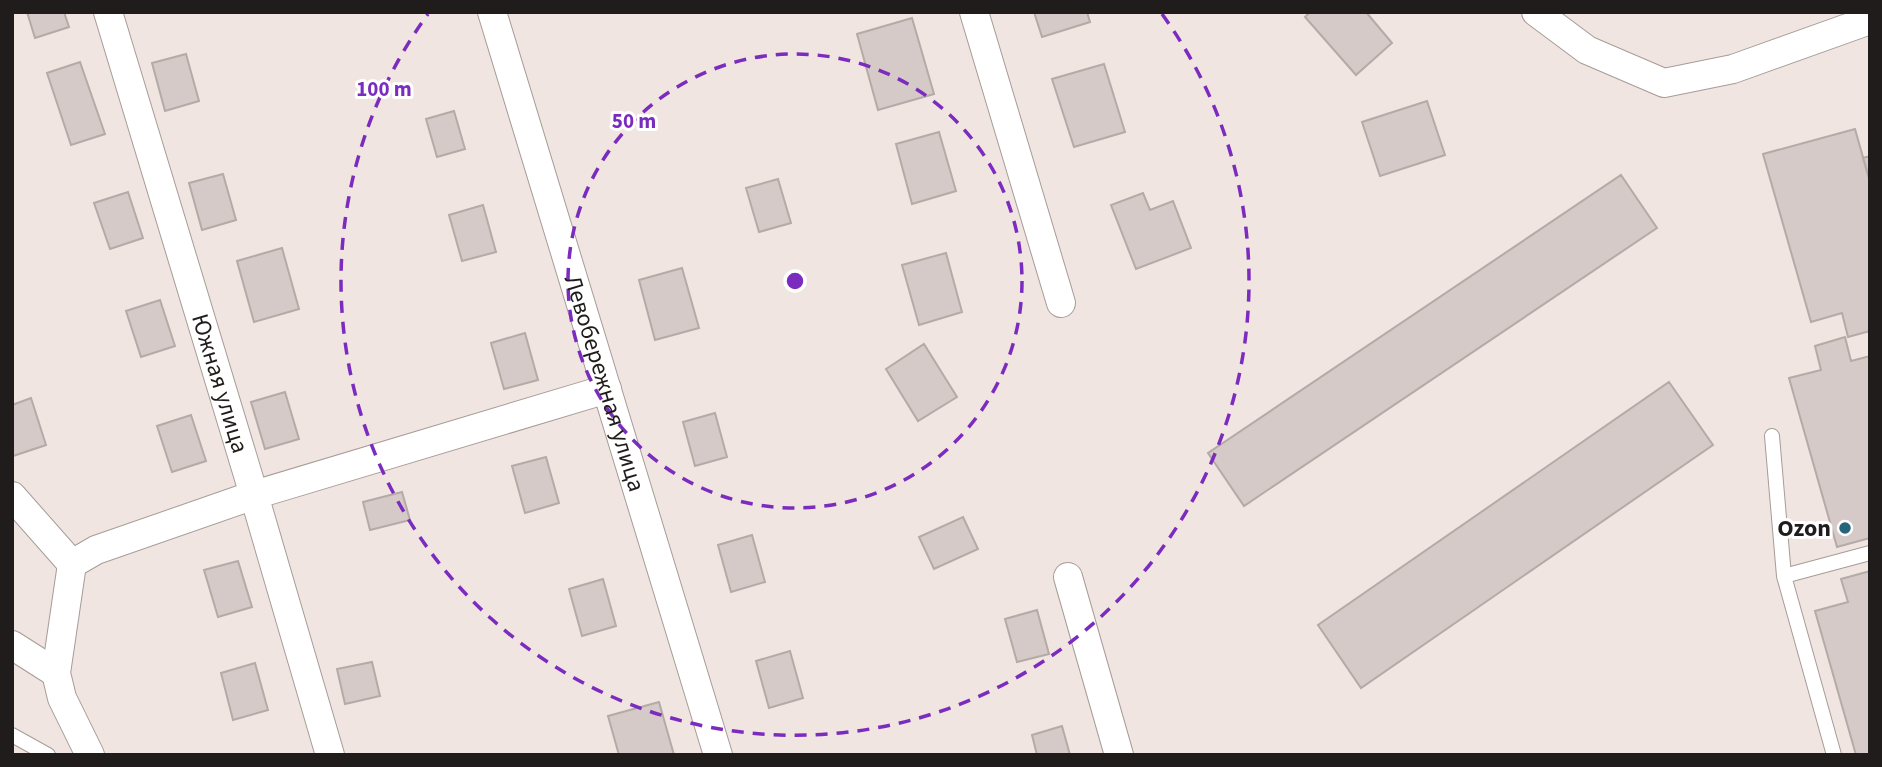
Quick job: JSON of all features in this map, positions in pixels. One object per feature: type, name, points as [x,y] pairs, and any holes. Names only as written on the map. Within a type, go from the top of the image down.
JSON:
[{"type":"street","name":"Южная улица","points":[[107,12],[330,755]]},
{"type":"street","name":"Левобережная улица","points":[[492,12],[718,755]]},
{"type":"street","points":[[974,12],[1061,303]]},
{"type":"street","points":[[1536,12],[1587,50],[1664,83],[1733,69],[1870,20]]},
{"type":"street","points":[[72,564],[96,550],[254,495],[607,389]]},
{"type":"street","points":[[12,496],[72,564],[56,673],[62,698],[90,755]]},
{"type":"street","points":[[1068,577],[1119,755]]},
{"type":"street","points":[[12,645],[56,673]]},
{"type":"lane","points":[[1772,436],[1784,576],[1833,755]]},
{"type":"lane","points":[[1784,576],[1870,554]]},
{"type":"lane","points":[[12,735],[48,755]]},
{"type":"building","points":[[27,12],[64,12],[69,27],[35,38]]},
{"type":"building","points":[[1034,12],[1087,12],[1090,22],[1042,37]]},
{"type":"building","points":[[1310,12],[1366,12],[1392,43],[1356,75],[1305,17]]},
{"type":"building","points":[[912,18],[934,94],[878,110],[857,34]]},
{"type":"building","points":[[186,54],[199,101],[165,111],[152,63]]},
{"type":"building","points":[[80,62],[105,134],[71,145],[47,73]]},
{"type":"building","points":[[1104,64],[1125,132],[1074,147],[1052,79]]},
{"type":"building","points":[[1427,101],[1445,155],[1380,176],[1362,122]]},
{"type":"building","points":[[454,111],[465,149],[437,157],[426,119]]},
{"type":"building","points":[[1855,129],[1870,182],[1870,331],[1848,337],[1842,313],[1811,322],[1763,154]]},
{"type":"building","points":[[939,132],[956,191],[912,204],[896,144]]},
{"type":"building","points":[[1870,156],[1870,182],[1863,158]]},
{"type":"building","points":[[223,174],[236,220],[202,230],[189,183]]},
{"type":"building","points":[[1621,175],[1657,228],[1244,506],[1208,453]]},
{"type":"building","points":[[778,179],[791,223],[759,232],[746,188]]},
{"type":"building","points":[[128,192],[143,238],[110,249],[94,203]]},
{"type":"building","points":[[1143,193],[1150,210],[1173,201],[1191,248],[1136,269],[1111,205]]},
{"type":"building","points":[[483,205],[496,252],[462,261],[449,215]]},
{"type":"building","points":[[282,248],[299,309],[254,322],[237,261]]},
{"type":"building","points":[[946,253],[962,312],[919,325],[902,265]]},
{"type":"building","points":[[682,268],[699,328],[655,340],[639,280]]},
{"type":"building","points":[[160,300],[175,346],[141,357],[126,311]]},
{"type":"building","points":[[525,333],[538,380],[504,389],[491,343]]},
{"type":"building","points":[[1845,337],[1851,361],[1870,356],[1870,538],[1837,547],[1789,378],[1821,370],[1815,346]]},
{"type":"building","points":[[924,344],[957,397],[918,421],[886,369]]},
{"type":"building","points":[[1669,382],[1713,445],[1361,688],[1318,625]]},
{"type":"building","points":[[285,392],[299,439],[265,449],[251,402]]},
{"type":"building","points":[[31,398],[46,445],[13,456],[12,405]]},
{"type":"building","points":[[715,413],[727,457],[695,466],[683,422]]},
{"type":"building","points":[[191,415],[206,461],[172,472],[157,426]]},
{"type":"building","points":[[546,457],[559,503],[525,513],[512,466]]},
{"type":"building","points":[[402,492],[410,520],[370,530],[363,502]]},
{"type":"building","points":[[963,517],[978,549],[934,569],[919,537]]},
{"type":"building","points":[[752,535],[765,582],[731,592],[718,545]]},
{"type":"building","points":[[238,561],[252,607],[218,617],[204,570]]},
{"type":"building","points":[[1870,571],[1870,755],[1856,755],[1815,611],[1848,602],[1841,579]]},
{"type":"building","points":[[603,579],[616,626],[582,636],[569,589]]},
{"type":"building","points":[[1037,610],[1049,654],[1017,662],[1005,619]]},
{"type":"building","points":[[790,651],[803,698],[769,708],[756,661]]},
{"type":"building","points":[[372,662],[380,696],[345,704],[337,669]]},
{"type":"building","points":[[255,663],[268,710],[233,720],[221,673]]},
{"type":"building","points":[[659,702],[674,755],[619,755],[608,716]]},
{"type":"building","points":[[1062,726],[1070,755],[1037,755],[1032,735]]},
{"type":"place","name":"Ozon","points":[[1845,528]]}]
